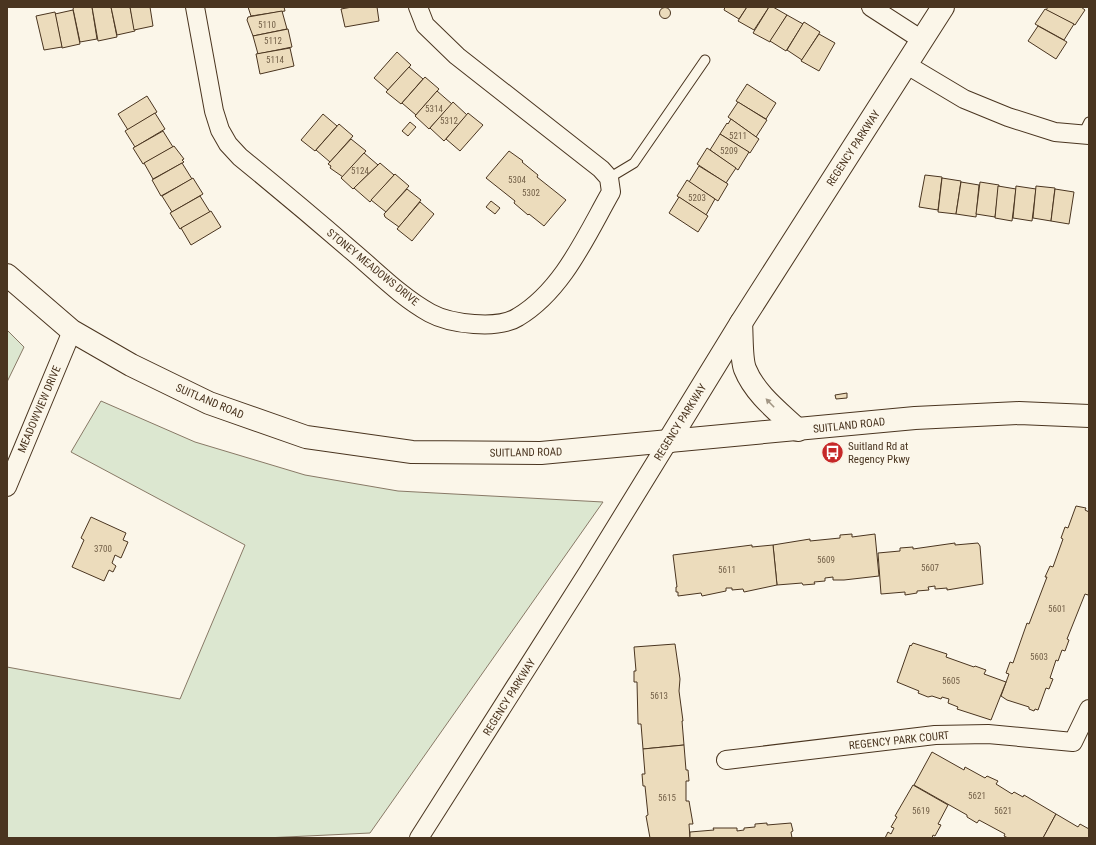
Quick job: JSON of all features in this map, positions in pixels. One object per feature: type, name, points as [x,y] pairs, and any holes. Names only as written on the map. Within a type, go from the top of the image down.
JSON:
[{"type":"main road","name":"REGENCY PARKWAY","points":[[668,442],[741,323],[943,7]]},
{"type":"main road","name":"SUITLAND ROAD","points":[[7,275],[72,331],[132,365],[209,403],[306,437],[420,452],[541,453],[916,418],[1011,414],[1089,416]]},
{"type":"main road","points":[[741,323],[744,368],[756,388],[770,404],[798,430]]},
{"type":"street","name":"STONEY MEADOWS DRIVE","points":[[195,7],[214,111],[220,130],[228,144],[240,157],[398,290],[431,314],[468,324],[497,324],[517,318],[531,308],[559,281],[611,192],[609,178]]},
{"type":"street","points":[[418,7],[425,25],[457,56],[601,169],[609,178]]},
{"type":"street","points":[[871,7],[922,40]]},
{"type":"street","points":[[907,65],[964,99],[1008,117],[1055,132],[1087,130]]},
{"type":"street","name":"MEADOWVIEW DRIVE","points":[[7,487],[72,331]]},
{"type":"street","name":"REGENCY PARKWAY","points":[[419,838],[588,572],[668,442]]},
{"type":"street","name":"REGENCY PARK COURT","points":[[726,760],[935,735],[988,734],[1081,744],[1089,709]]},
{"type":"lane","points":[[609,178],[634,163],[705,60]]},
{"type":"green space","points":[[7,330],[24,347],[7,382]]},
{"type":"green space","points":[[101,401],[195,442],[305,475],[398,491],[603,502],[370,833],[265,838],[7,838],[7,667],[180,699],[245,545],[71,452]]},
{"type":"building","points":[[74,7],[92,7],[97,39],[80,42],[73,9]]},
{"type":"building","points":[[92,7],[111,7],[117,37],[98,41]]},
{"type":"building","points":[[111,7],[130,7],[135,31],[117,35]]},
{"type":"building","points":[[130,7],[150,7],[153,26],[134,30]]},
{"type":"building","points":[[248,7],[284,7],[285,11],[251,16]]},
{"type":"building","points":[[352,7],[377,7],[379,21],[345,27],[341,9]]},
{"type":"building","points":[[665,7],[669,9],[671,13],[669,17],[665,19],[661,17],[659,13],[661,9]]},
{"type":"building","points":[[725,7],[747,7],[739,19],[724,10]]},
{"type":"building","points":[[747,7],[769,7],[754,30],[738,21]]},
{"type":"building","points":[[769,7],[773,7],[787,15],[770,42],[753,33]]},
{"type":"building","points":[[1048,7],[1081,7],[1085,10],[1075,25],[1046,10]]},
{"type":"building","points":[[1045,9],[1074,24],[1064,40],[1035,24]]},
{"type":"building","points":[[73,10],[80,44],[62,48],[55,14]]},
{"type":"building","points":[[282,11],[287,29],[253,36],[247,20],[248,17]]},
{"type":"building","points":[[55,12],[62,47],[44,50],[36,16]]},
{"type":"building","points":[[787,15],[803,24],[786,51],[770,41]]},
{"type":"building","points":[[804,22],[820,32],[802,60],[787,50]]},
{"type":"building","points":[[1038,26],[1067,42],[1056,59],[1028,41]]},
{"type":"building","points":[[288,29],[292,47],[258,54],[253,36]]},
{"type":"building","points":[[819,34],[835,43],[819,71],[801,61]]},
{"type":"building","points":[[290,48],[294,66],[260,74],[256,54]]},
{"type":"building","points":[[397,52],[411,65],[388,90],[374,78]]},
{"type":"building","points":[[409,67],[423,79],[401,104],[386,92]]},
{"type":"building","points":[[425,77],[439,89],[416,115],[402,103]]},
{"type":"building","points":[[747,84],[776,103],[766,119],[736,101]]},
{"type":"building","points":[[437,91],[452,104],[429,129],[415,116]]},
{"type":"building","points":[[147,96],[157,112],[128,130],[118,114]]},
{"type":"building","points":[[453,102],[467,115],[444,141],[430,128]]},
{"type":"building","points":[[738,102],[767,120],[756,137],[728,117]]},
{"type":"building","points":[[155,113],[165,129],[135,147],[125,131]]},
{"type":"building","points":[[468,113],[483,125],[460,151],[446,139]]},
{"type":"building","points":[[323,114],[337,126],[315,151],[301,140]]},
{"type":"building","points":[[731,119],[759,139],[750,153],[720,134]]},
{"type":"building","points":[[410,122],[416,127],[408,136],[402,131]]},
{"type":"building","points":[[339,124],[353,136],[330,162],[316,150]]},
{"type":"building","points":[[163,131],[173,147],[143,164],[133,148]]},
{"type":"building","points":[[720,134],[749,152],[738,170],[710,150]]},
{"type":"building","points":[[351,139],[366,151],[343,177],[330,168],[331,166],[328,164]]},
{"type":"building","points":[[174,146],[184,159],[182,160],[184,162],[153,179],[144,163]]},
{"type":"building","points":[[707,148],[736,168],[726,183],[697,164]]},
{"type":"building","points":[[509,151],[523,161],[522,162],[538,175],[537,177],[566,200],[544,226],[529,214],[528,215],[514,203],[515,201],[486,178]]},
{"type":"building","points":[[364,153],[378,165],[353,189],[341,178]]},
{"type":"building","points":[[182,163],[192,179],[161,196],[152,180]]},
{"type":"building","points":[[380,163],[394,175],[370,202],[354,188]]},
{"type":"building","points":[[699,166],[728,184],[718,201],[689,182]]},
{"type":"building","points":[[395,174],[409,186],[386,212],[371,200]]},
{"type":"building","points":[[925,175],[942,177],[938,210],[919,207]]},
{"type":"building","points":[[193,178],[203,194],[172,212],[162,196]]},
{"type":"building","points":[[942,178],[961,181],[956,214],[938,212]]},
{"type":"building","points":[[687,180],[715,199],[706,215],[677,196]]},
{"type":"building","points":[[961,182],[979,185],[976,217],[956,214]]},
{"type":"building","points":[[980,182],[999,185],[995,217],[976,214]]},
{"type":"building","points":[[998,186],[1016,189],[1012,221],[995,218]]},
{"type":"building","points":[[1016,186],[1036,189],[1032,221],[1013,218]]},
{"type":"building","points":[[1036,186],[1055,188],[1051,221],[1033,218]]},
{"type":"building","points":[[407,189],[421,200],[399,227],[385,217],[384,214]]},
{"type":"building","points":[[1055,189],[1074,192],[1069,224],[1051,221]]},
{"type":"building","points":[[200,196],[210,212],[180,229],[170,213]]},
{"type":"building","points":[[679,197],[708,216],[698,232],[669,213]]},
{"type":"building","points":[[491,201],[500,208],[495,214],[486,207]]},
{"type":"building","points":[[420,202],[434,214],[412,241],[397,229]]},
{"type":"building","points":[[211,211],[221,227],[191,245],[181,228]]},
{"type":"building","points":[[847,393],[847,398],[836,399],[835,395]]},
{"type":"building","points":[[1076,506],[1086,508],[1085,510],[1089,512],[1089,592],[1088,595],[1085,594],[1067,639],[1069,640],[1065,651],[1062,650],[1058,661],[1056,660],[1050,678],[1053,679],[1049,689],[1046,688],[1038,710],[1035,709],[1034,711],[1029,709],[1029,707],[1007,700],[1001,696],[1009,674],[1006,673],[1010,662],[1013,663],[1027,623],[1029,624],[1047,577],[1045,577],[1050,566],[1053,567],[1063,539],[1061,538],[1065,527],[1068,528]]},
{"type":"building","points":[[91,517],[126,533],[123,540],[128,542],[121,558],[115,555],[112,563],[116,566],[113,572],[109,570],[104,581],[72,567],[84,540],[81,538]]},
{"type":"building","points":[[852,534],[852,537],[875,534],[879,576],[844,580],[833,580],[833,577],[825,578],[825,581],[814,582],[815,584],[803,585],[802,583],[777,585],[773,545],[810,539],[810,541],[840,538],[840,535]]},
{"type":"building","points":[[955,543],[955,545],[978,543],[980,546],[983,584],[947,590],[947,588],[935,589],[935,586],[928,587],[929,590],[917,591],[917,593],[905,595],[905,592],[881,594],[878,553],[900,551],[900,548],[913,547],[913,549]]},
{"type":"building","points":[[752,545],[752,547],[773,545],[777,585],[744,592],[743,589],[732,590],[732,588],[726,588],[726,591],[702,596],[701,593],[678,596],[678,592],[676,592],[677,587],[673,555]]},
{"type":"building","points":[[913,643],[947,654],[946,657],[986,670],[984,674],[1006,682],[991,720],[957,709],[958,707],[948,703],[949,699],[942,697],[941,699],[932,696],[928,697],[918,693],[919,691],[897,682],[910,645],[911,646]]},
{"type":"building","points":[[675,644],[680,679],[679,691],[683,721],[684,745],[643,749],[641,724],[638,724],[637,682],[634,682],[634,671],[636,671],[634,647]]},
{"type":"building","points":[[684,745],[686,770],[688,770],[689,781],[686,781],[686,801],[689,801],[693,824],[689,824],[690,838],[650,838],[646,816],[648,815],[645,786],[643,786],[642,774],[645,774],[643,749]]},
{"type":"building","points":[[932,752],[964,770],[965,767],[985,778],[987,776],[998,781],[996,784],[1012,794],[1014,792],[1023,797],[1024,795],[1056,814],[1043,838],[1008,838],[1004,836],[1005,834],[979,820],[977,823],[967,817],[967,815],[914,785]]},
{"type":"building","points":[[913,785],[948,805],[938,824],[941,825],[935,836],[933,835],[932,838],[885,838],[888,832],[891,834],[894,828],[891,827],[897,817],[895,816]]},
{"type":"building","points":[[1056,814],[1078,827],[1080,824],[1089,829],[1089,838],[1043,838]]},
{"type":"building","points":[[767,823],[767,825],[791,823],[793,831],[791,832],[792,838],[690,838],[690,832],[714,830],[713,828],[737,828],[737,831],[744,830],[744,828],[755,827],[755,824]]},
{"type":"place","name":"Suitland Rd at Regency Pkwy","points":[[833,452]]}]
